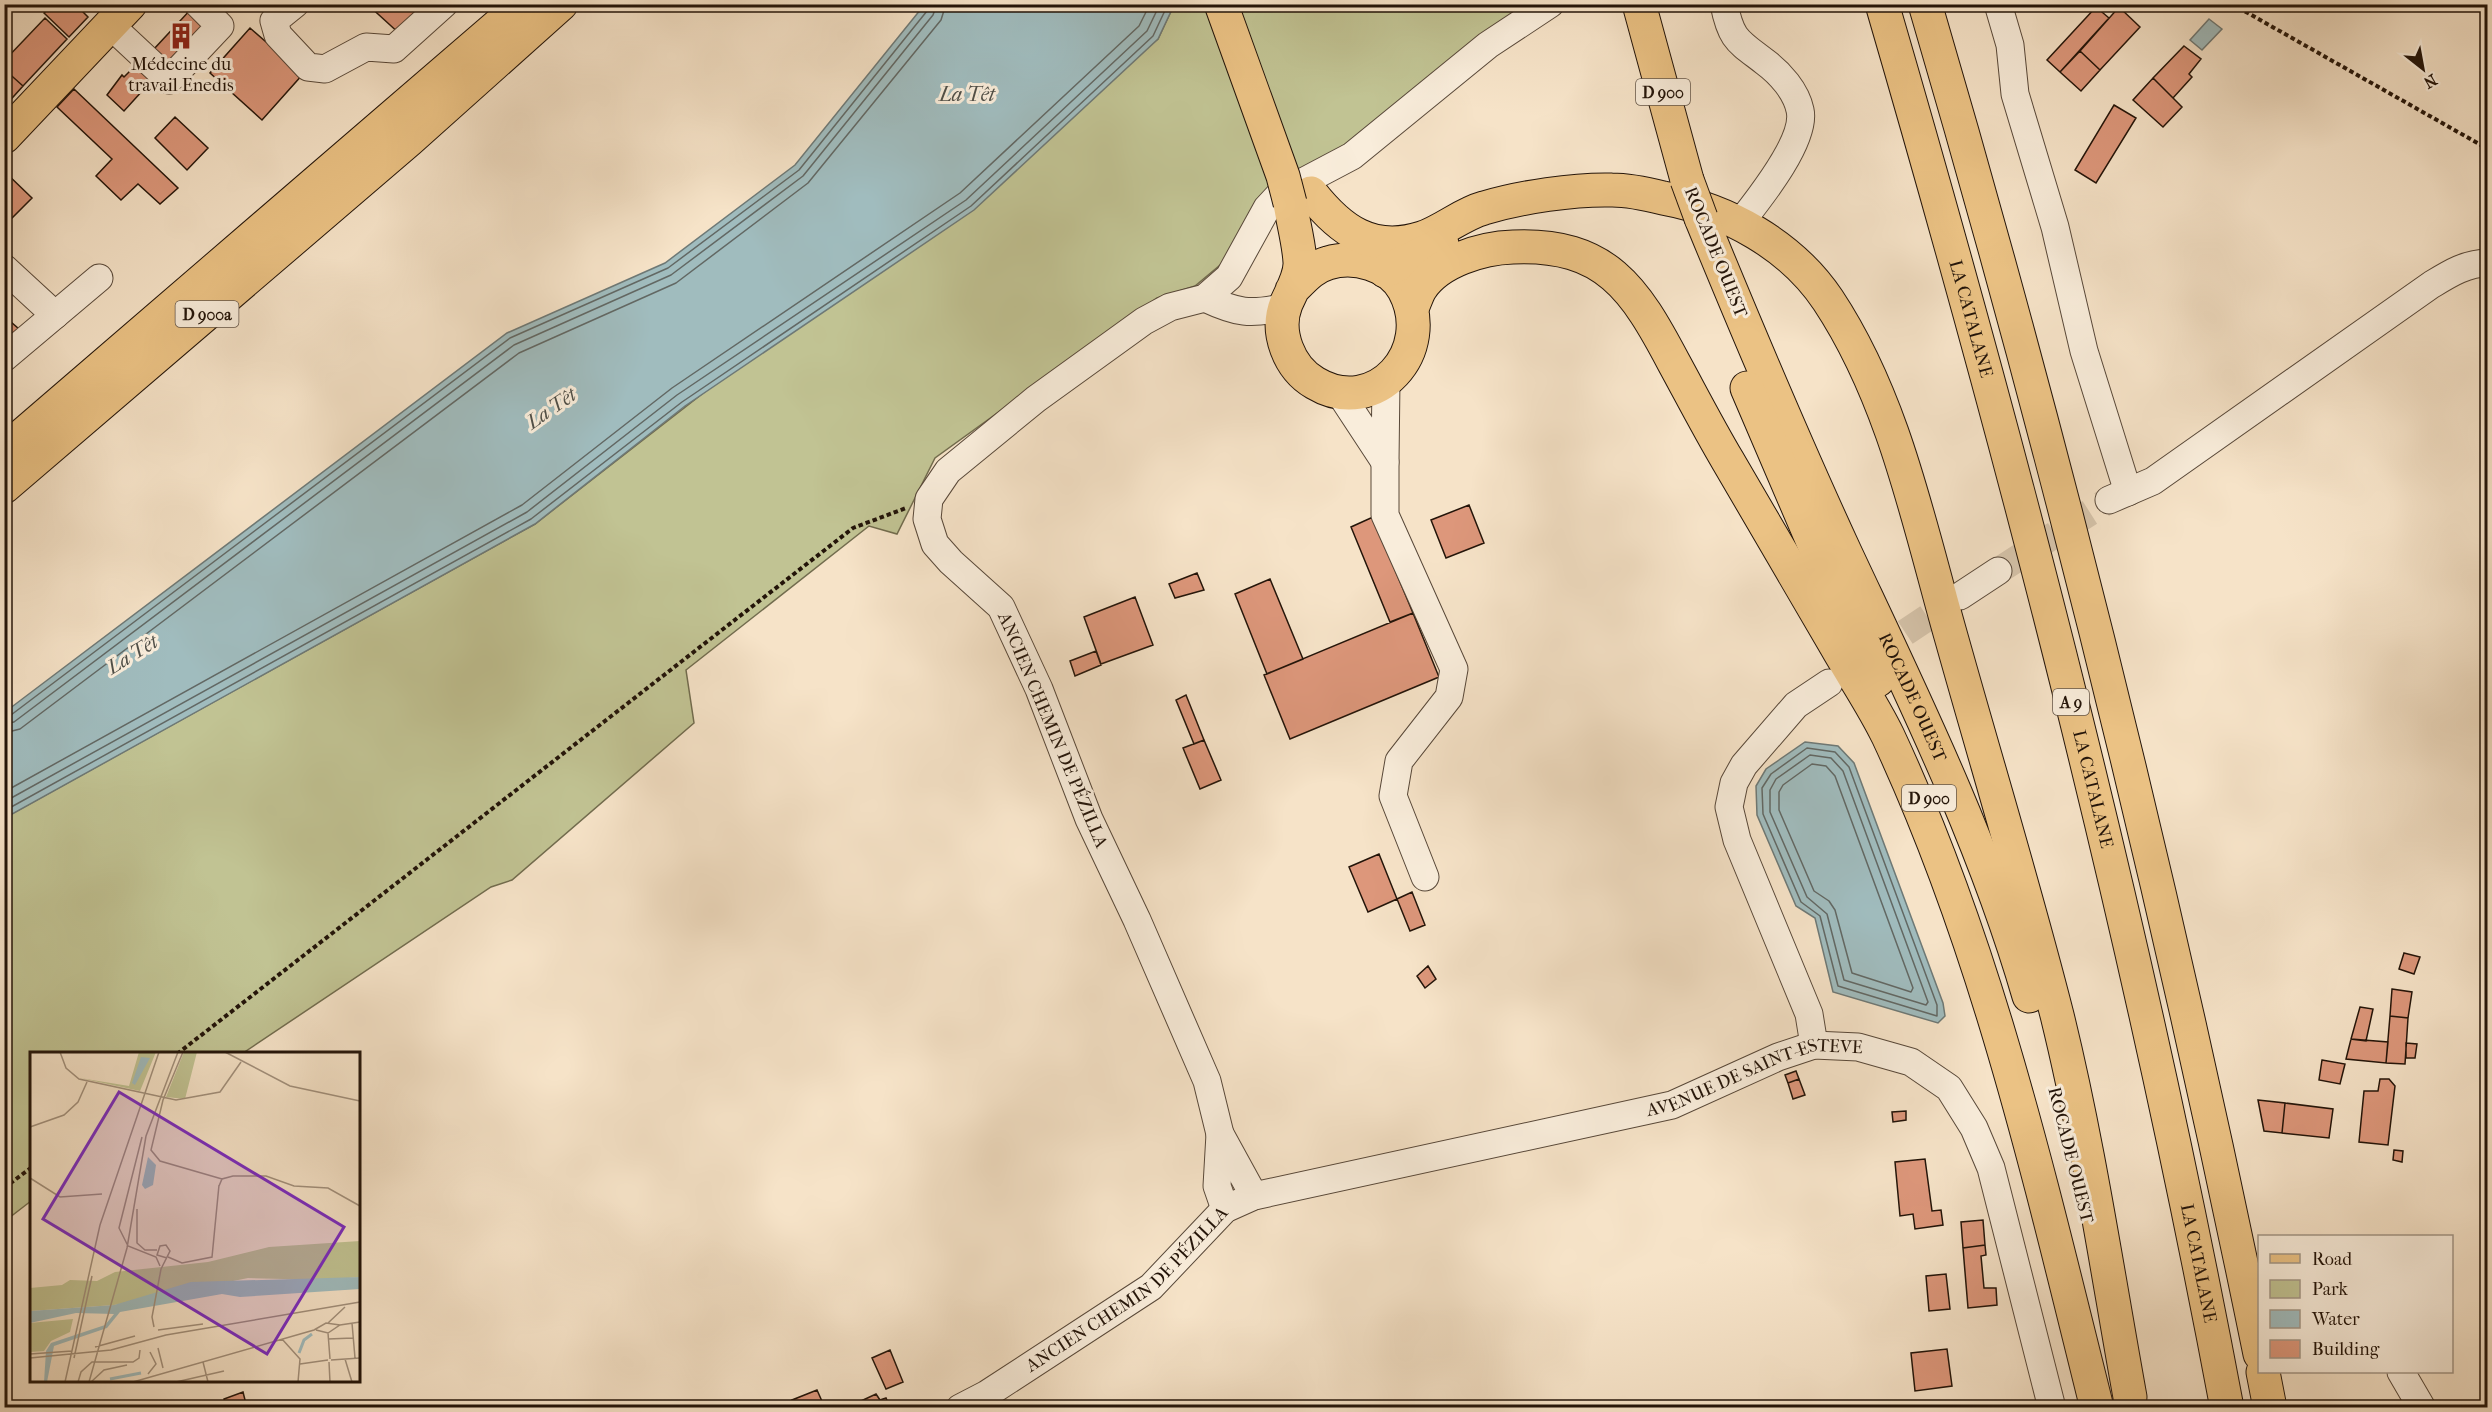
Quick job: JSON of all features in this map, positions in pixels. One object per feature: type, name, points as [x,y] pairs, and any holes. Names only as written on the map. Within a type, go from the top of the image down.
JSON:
[{"type":"main road","name":"D 900a","points":[[401,129],[510,4]]},
{"type":"main road","name":"D 900a","points":[[4,487],[401,129],[523,4]]},
{"type":"main road","name":"D 900a","points":[[4,451],[401,129],[561,4]]},
{"type":"main road","name":"D 900a","points":[[401,129],[580,4]]},
{"type":"main road","points":[[1221,4],[1283,176],[1300,198],[1335,243],[1378,267],[1402,287],[1412,308],[1415,325],[1407,356],[1386,381],[1364,391],[1339,392],[1315,383],[1296,366],[1284,343],[1282,325],[1300,263],[1300,198],[1239,4]]},
{"type":"main road","name":"ROCADE OUEST","points":[[1622,4],[1757,415],[1816,549],[1888,700],[1963,886],[1995,981],[2056,1187],[2089,1332],[2098,1407]]},
{"type":"main road","name":"ROCADE OUEST","points":[[1640,4],[1678,179]]},
{"type":"main road","name":"LA CATALANE","points":[[1882,4],[1950,238],[2044,587],[2117,892],[2187,1200],[2227,1407]]},
{"type":"main road","name":"A 9","points":[[1925,4],[1991,230],[2082,575],[2159,886],[2258,1341]]},
{"type":"main road","points":[[4,137],[120,15]]},
{"type":"main road","points":[[1300,198],[1355,236],[1385,242],[1420,239],[1482,208],[1556,194],[1614,189],[1669,198],[1740,223],[1764,237],[1790,258],[1825,296],[1856,346],[1887,416],[2010,842],[2058,1019],[2131,1402]]},
{"type":"main road","points":[[1289,298],[1307,274],[1327,263],[1349,260],[1378,267],[1433,249],[1483,219],[1516,205],[1556,194]]},
{"type":"main road","name":"ROCADE OUEST","points":[[1691,217],[1951,780],[2018,957],[2069,1140],[2131,1402]]},
{"type":"main road","points":[[1412,308],[1421,288],[1441,269],[1471,255],[1504,247],[1540,246],[1574,254],[1608,271],[1626,285],[1649,316],[1712,435],[1887,734],[1937,852],[1993,1008],[2098,1407]]},
{"type":"main road","points":[[2263,1373],[2270,1407]]},
{"type":"street","points":[[120,15],[169,80],[220,26],[198,4]]},
{"type":"street","points":[[295,4],[274,21],[278,35],[308,67],[325,69],[366,47],[394,49],[444,4]]},
{"type":"street","points":[[929,499],[948,471],[1036,399],[1144,321],[1170,307],[1205,298],[1229,277],[1267,208],[1280,194],[1352,156],[1488,45],[1550,4]]},
{"type":"street","points":[[1724,4],[1728,28],[1745,49],[1765,62],[1788,84],[1800,111],[1794,141],[1769,185],[1740,223]]},
{"type":"street","points":[[1998,4],[2010,45],[2015,94],[2055,227],[2118,496],[2153,481],[2456,269],[2477,263],[2487,263]]},
{"type":"street","points":[[4,268],[55,315]]},
{"type":"street","points":[[4,358],[99,278]]},
{"type":"street","points":[[1205,298],[1234,311],[1259,313],[1289,298]]},
{"type":"street","points":[[1386,381],[1384,515],[1454,669],[1449,698],[1399,761],[1393,796],[1425,877]]},
{"type":"street","points":[[1339,392],[1385,462]]},
{"type":"street","name":"ANCIEN CHEMIN DE PÉZILLA","points":[[929,499],[927,519],[935,544],[1001,608],[1039,689],[1089,819],[1137,920],[1207,1081],[1220,1134],[1254,1196]]},
{"type":"street","points":[[1960,596],[1998,571]]},
{"type":"street","points":[[1814,1045],[1809,1014],[1737,840],[1729,807],[1734,783],[1743,765],[1796,705],[1829,683]]},
{"type":"street","name":"AVENUE DE SAINT-ESTEVE","points":[[1225,1209],[1254,1196],[1672,1105],[1778,1057],[1814,1045],[1858,1047],[1911,1062],[1949,1088],[1974,1128],[1991,1168],[2052,1407]]},
{"type":"street","name":"ANCIEN CHEMIN DE PÉZILLA","points":[[960,1407],[987,1394],[1151,1287],[1225,1209],[1217,1186],[1220,1134]]},
{"type":"street","points":[[2402,1373],[2422,1407]]},
{"type":"path","points":[[2232,4],[2487,149]]},
{"type":"path","points":[[178,1052],[853,528],[929,499]]},
{"type":"path","points":[[4,1188],[30,1168]]},
{"type":"green space","points":[[1174,5],[1532,5],[1195,286],[1157,298],[935,458],[897,534],[869,526],[686,670],[694,723],[512,880],[491,887],[244,1052],[30,1052],[30,1202],[5,1221],[4,818],[535,524],[1158,39]]},
{"type":"water","name":"La Têt","points":[[925,4],[1174,5],[1158,39],[974,210],[685,406],[535,524],[5,818],[5,712],[507,333],[665,263],[795,165]]},
{"type":"water","points":[[2209,19],[2222,29],[2202,50],[2190,40]]},
{"type":"water","points":[[1805,742],[1838,746],[1854,763],[1943,1003],[1945,1016],[1938,1023],[1833,992],[1815,918],[1796,906],[1757,815],[1756,786],[1766,769]]},
{"type":"building","points":[[53,4],[75,4],[88,17],[69,37],[44,13]]},
{"type":"building","points":[[367,4],[429,4],[401,35]]},
{"type":"building","points":[[2096,7],[2109,18],[2060,72],[2047,60]]},
{"type":"building","points":[[2119,7],[2140,27],[2100,70],[2080,51]]},
{"type":"building","name":"Médecine du travail Enedis","points":[[192,8],[207,22],[170,64],[154,49]]},
{"type":"building","points":[[45,18],[67,39],[23,86],[4,69],[4,61]]},
{"type":"building","points":[[250,28],[303,74],[262,120],[210,73]]},
{"type":"building","points":[[2184,46],[2201,59],[2189,74],[2192,77],[2173,98],[2153,78]]},
{"type":"building","points":[[2080,51],[2100,70],[2081,91],[2060,72]]},
{"type":"building","points":[[138,63],[154,78],[124,111],[107,95],[122,75],[124,77]]},
{"type":"building","points":[[4,69],[23,86],[4,107]]},
{"type":"building","points":[[2153,78],[2182,107],[2163,127],[2133,100]]},
{"type":"building","points":[[74,89],[178,188],[160,204],[138,184],[121,200],[96,176],[112,159],[57,107]]},
{"type":"building","points":[[2114,105],[2136,118],[2096,183],[2075,170]]},
{"type":"building","points":[[175,117],[208,148],[187,170],[155,138]]},
{"type":"building","points":[[4,171],[32,198],[6,224],[4,223]]},
{"type":"building","points":[[4,316],[19,329],[4,340]]},
{"type":"building","points":[[1469,505],[1484,543],[1446,558],[1431,520]]},
{"type":"building","points":[[1373,517],[1413,613],[1390,622],[1351,527]]},
{"type":"building","points":[[1197,573],[1204,590],[1175,598],[1169,584]]},
{"type":"building","points":[[1270,579],[1303,659],[1267,674],[1235,594]]},
{"type":"building","points":[[1135,597],[1153,645],[1101,664],[1084,617]]},
{"type":"building","points":[[1413,613],[1439,677],[1290,739],[1264,675]]},
{"type":"building","points":[[1096,651],[1101,665],[1075,676],[1070,661]]},
{"type":"building","points":[[1186,695],[1204,740],[1194,744],[1176,700]]},
{"type":"building","points":[[1204,740],[1221,780],[1200,789],[1183,748]]},
{"type":"building","points":[[1379,854],[1397,899],[1368,912],[1349,867]]},
{"type":"building","points":[[1412,892],[1425,925],[1410,931],[1397,899]]},
{"type":"building","points":[[2404,953],[2420,957],[2414,974],[2399,969]]},
{"type":"building","points":[[1428,966],[1436,979],[1425,988],[1417,976]]},
{"type":"building","points":[[2392,989],[2412,992],[2408,1018],[2390,1016]]},
{"type":"building","points":[[2360,1007],[2373,1009],[2366,1041],[2351,1039]]},
{"type":"building","points":[[2390,1016],[2408,1018],[2405,1064],[2386,1063]]},
{"type":"building","points":[[2351,1039],[2388,1042],[2386,1063],[2346,1059]]},
{"type":"building","points":[[2406,1043],[2417,1044],[2415,1058],[2406,1058]]},
{"type":"building","points":[[2322,1060],[2345,1064],[2340,1084],[2319,1080]]},
{"type":"building","points":[[1796,1071],[1799,1079],[1788,1083],[1785,1075]]},
{"type":"building","points":[[1799,1079],[1805,1095],[1793,1099],[1788,1083]]},
{"type":"building","points":[[2380,1079],[2389,1079],[2395,1086],[2388,1145],[2359,1142],[2364,1091],[2378,1091]]},
{"type":"building","points":[[2258,1100],[2285,1103],[2282,1133],[2264,1131]]},
{"type":"building","points":[[2285,1103],[2333,1109],[2329,1138],[2282,1133]]},
{"type":"building","points":[[1906,1111],[1906,1120],[1893,1122],[1892,1112]]},
{"type":"building","points":[[2394,1150],[2403,1151],[2402,1162],[2393,1160]]},
{"type":"building","points":[[1925,1159],[1932,1211],[1941,1210],[1943,1225],[1915,1229],[1913,1214],[1900,1216],[1895,1162]]},
{"type":"building","points":[[1983,1220],[1985,1245],[1963,1248],[1961,1222]]},
{"type":"building","points":[[1985,1245],[1986,1255],[1981,1256],[1984,1288],[1996,1288],[1997,1305],[1968,1308],[1963,1248]]},
{"type":"building","points":[[1946,1274],[1950,1309],[1929,1311],[1926,1276]]},
{"type":"building","points":[[1947,1349],[1952,1386],[1915,1391],[1911,1353]]},
{"type":"building","points":[[890,1350],[903,1382],[886,1389],[872,1358]]},
{"type":"building","points":[[817,1390],[825,1408],[796,1408],[792,1400]]},
{"type":"building","points":[[243,1392],[247,1408],[226,1408],[224,1399]]},
{"type":"building","points":[[876,1394],[880,1400],[886,1398],[889,1405],[885,1408],[846,1408]]},
{"type":"tunnel","points":[[1998,571],[2109,500]]},
{"type":"tunnel","points":[[1871,655],[1959,597]]},
{"type":"place","name":"Médecine du travail Enedis","points":[[181,36]]}]
